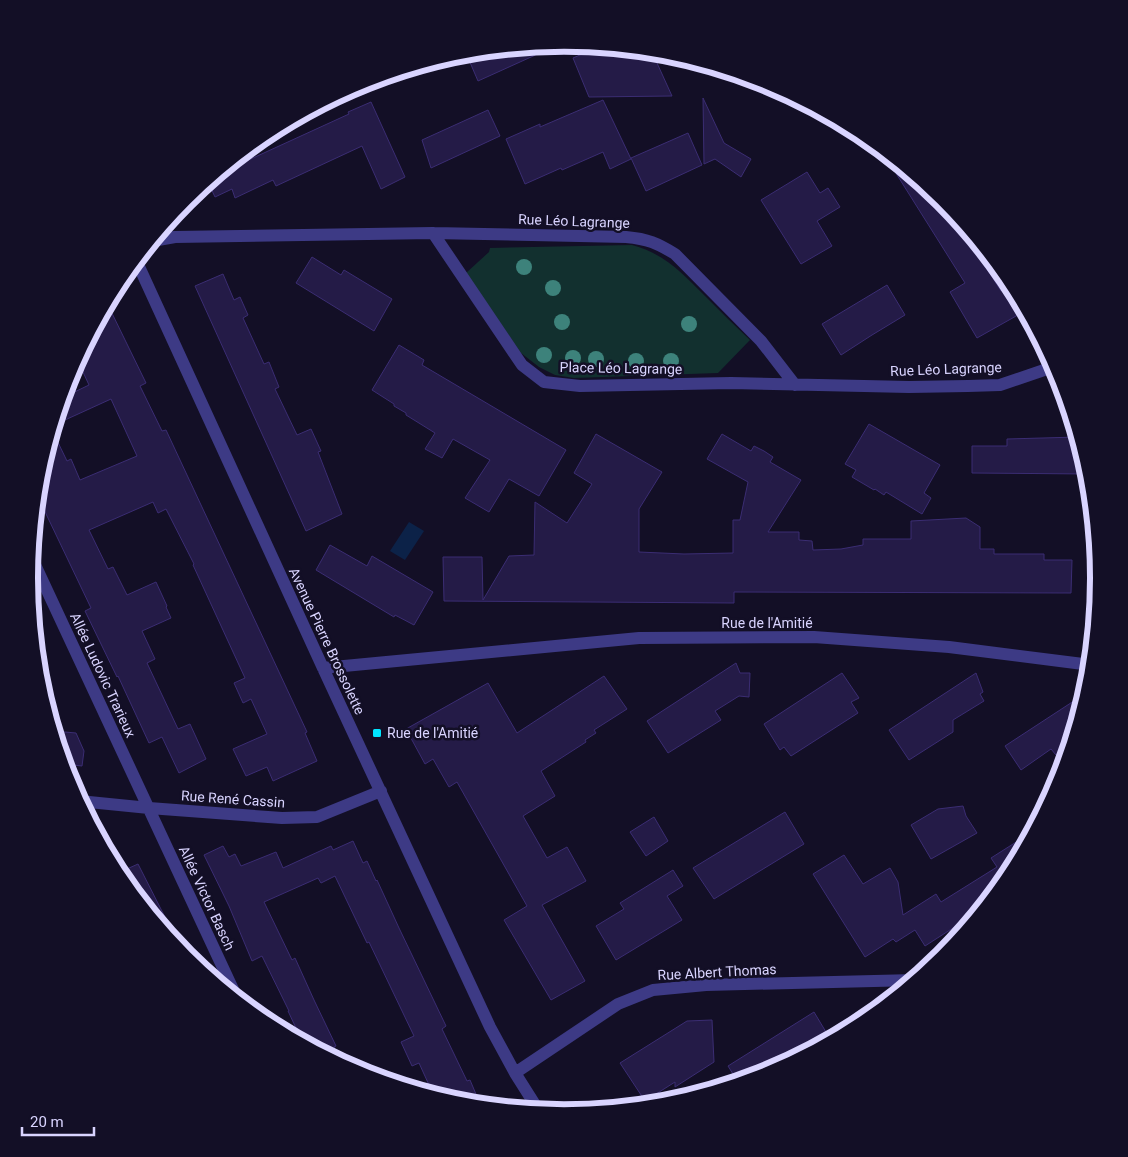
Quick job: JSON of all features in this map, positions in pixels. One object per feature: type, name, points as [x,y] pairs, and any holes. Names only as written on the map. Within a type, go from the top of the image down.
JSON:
[{"type":"street","name":"Rue Léo Lagrange","points":[[161,239],[175,237],[433,233],[645,239],[661,245],[675,254],[761,341],[795,385],[908,387],[1000,385],[1046,369]]},
{"type":"street","name":"Place Léo Lagrange","points":[[433,233],[522,365],[544,382],[580,386],[731,383],[795,385]]},
{"type":"street","name":"Avenue Pierre Brossolette","points":[[139,267],[490,1027],[535,1104]]},
{"type":"street","name":"Allée Ludovic Trarieux","points":[[38,571],[149,808]]},
{"type":"street","name":"Rue de l'Amitié","points":[[323,668],[639,638],[804,637],[949,647],[1083,664]]},
{"type":"street","name":"Rue René Cassin","points":[[88,802],[282,818],[317,817],[381,791]]},
{"type":"street","name":"Allée Victor Basch","points":[[149,808],[232,986]]},
{"type":"street","name":"Rue Albert Thomas","points":[[515,1073],[618,1004],[653,990],[706,985],[904,980]]},
{"type":"green space","points":[[632,245],[664,259],[672,265],[750,340],[718,373],[574,378],[555,375],[539,367],[521,353],[466,273],[489,252],[490,248]]},
{"type":"water","points":[[409,522],[424,531],[405,560],[390,551]]},
{"type":"building","points":[[541,53],[478,81],[469,61]]},
{"type":"building","points":[[585,53],[656,60],[672,96],[589,97],[573,58]]},
{"type":"building","points":[[703,98],[724,143],[751,159],[741,177],[715,159],[704,164]]},
{"type":"building","points":[[603,100],[631,159],[610,169],[603,152],[525,184],[506,139],[540,124],[540,127]]},
{"type":"building","points":[[371,102],[405,177],[381,189],[362,146],[276,186],[273,180],[235,198],[232,189],[215,197],[211,188],[242,162],[349,114],[348,112]]},
{"type":"building","points":[[488,110],[500,136],[431,168],[422,140]]},
{"type":"building","points":[[688,133],[702,165],[646,191],[631,158]]},
{"type":"building","points":[[892,167],[936,206],[960,231],[973,247],[1001,291],[1004,289],[1019,314],[977,338],[950,292],[965,283]]},
{"type":"building","points":[[807,172],[820,193],[828,188],[840,207],[817,221],[832,246],[801,264],[761,200]]},
{"type":"building","points":[[312,257],[341,275],[344,270],[392,299],[374,331],[296,283]]},
{"type":"building","points":[[223,274],[234,300],[240,297],[248,315],[243,318],[264,364],[269,362],[279,387],[275,389],[297,435],[311,429],[321,451],[318,452],[342,514],[306,531],[195,286]]},
{"type":"building","points":[[887,285],[905,315],[841,355],[822,324]]},
{"type":"building","points":[[111,311],[146,383],[140,386],[162,431],[166,430],[307,732],[305,733],[317,761],[273,781],[267,767],[246,776],[233,749],[267,734],[251,699],[243,703],[234,683],[245,678],[194,564],[166,509],[158,513],[153,502],[89,530],[108,569],[113,567],[127,595],[156,582],[171,618],[142,631],[155,659],[147,663],[178,729],[190,724],[206,759],[179,773],[162,737],[149,743],[85,611],[91,608],[43,507],[56,438],[67,461],[71,459],[80,480],[137,456],[111,399],[61,422],[71,394],[89,385],[82,369]]},
{"type":"building","points":[[399,345],[424,360],[422,365],[566,450],[539,496],[509,479],[489,512],[465,498],[490,460],[453,439],[442,458],[425,449],[435,433],[372,390]]},
{"type":"building","points":[[869,424],[940,465],[924,493],[931,498],[922,514],[886,492],[884,495],[852,477],[856,470],[845,464]]},
{"type":"building","points":[[596,434],[662,472],[639,509],[639,552],[684,554],[733,553],[733,520],[740,520],[748,482],[707,459],[722,434],[751,451],[754,446],[764,451],[773,457],[770,462],[801,480],[768,532],[799,532],[799,540],[812,541],[813,550],[841,549],[863,545],[863,539],[911,539],[911,521],[966,518],[980,527],[980,549],[994,549],[994,554],[1044,554],[1044,560],[1072,560],[1071,593],[734,592],[734,603],[444,601],[443,557],[482,557],[483,600],[509,556],[534,555],[535,502],[567,523],[592,484],[574,473]]},
{"type":"building","points":[[1072,437],[1080,474],[972,473],[972,446],[1007,446],[1007,439]]},
{"type":"building","points":[[330,545],[367,566],[372,556],[433,592],[414,625],[395,615],[394,617],[316,570]]},
{"type":"building","points":[[736,663],[740,673],[750,673],[749,697],[739,696],[715,711],[721,720],[668,753],[647,721]]},
{"type":"building","points":[[842,673],[859,698],[851,702],[858,713],[791,756],[784,747],[780,750],[764,724]]},
{"type":"building","points":[[976,673],[983,692],[980,694],[984,701],[953,720],[953,732],[909,760],[889,730]]},
{"type":"building","points":[[604,676],[627,709],[594,730],[596,733],[585,740],[586,742],[541,771],[555,796],[523,816],[547,858],[567,847],[586,881],[542,905],[585,981],[551,1000],[504,920],[527,906],[457,782],[449,787],[433,759],[425,764],[406,729],[488,683],[517,733]]},
{"type":"building","points":[[1076,699],[1063,748],[1056,755],[1051,749],[1021,770],[1005,746]]},
{"type":"building","points":[[60,732],[76,733],[84,751],[82,766],[72,765]]},
{"type":"building","points":[[963,806],[966,816],[977,833],[931,859],[911,825],[938,809]]},
{"type":"building","points":[[785,812],[804,844],[714,899],[693,868]]},
{"type":"building","points":[[654,817],[668,841],[646,856],[630,832]]},
{"type":"building","points":[[1022,838],[1002,871],[964,921],[925,946],[915,930],[896,942],[893,939],[865,957],[813,874],[844,855],[863,884],[890,868],[898,882],[903,915],[936,894],[941,902],[997,867],[991,858]]},
{"type":"building","points":[[353,841],[363,863],[367,861],[446,1026],[442,1029],[467,1081],[470,1080],[477,1097],[430,1088],[419,1063],[412,1066],[401,1042],[414,1036],[335,876],[321,883],[318,878],[264,902],[292,960],[295,958],[336,1046],[334,1047],[337,1053],[293,1029],[296,1028],[289,1011],[262,956],[252,961],[229,906],[204,855],[223,846],[229,857],[235,854],[241,866],[276,852],[283,868],[331,846],[333,850]]},
{"type":"building","points":[[138,864],[167,921],[165,922],[125,870]]},
{"type":"building","points":[[673,870],[683,886],[667,896],[682,920],[616,960],[596,926],[624,909],[620,903]]},
{"type":"building","points":[[814,1012],[826,1032],[797,1051],[735,1076],[728,1066]]},
{"type":"building","points":[[712,1020],[714,1062],[675,1087],[675,1082],[651,1097],[643,1098],[620,1063],[687,1021]]},
{"type":"place","name":"Rue de l'Amitié","points":[[377,733]]}]
